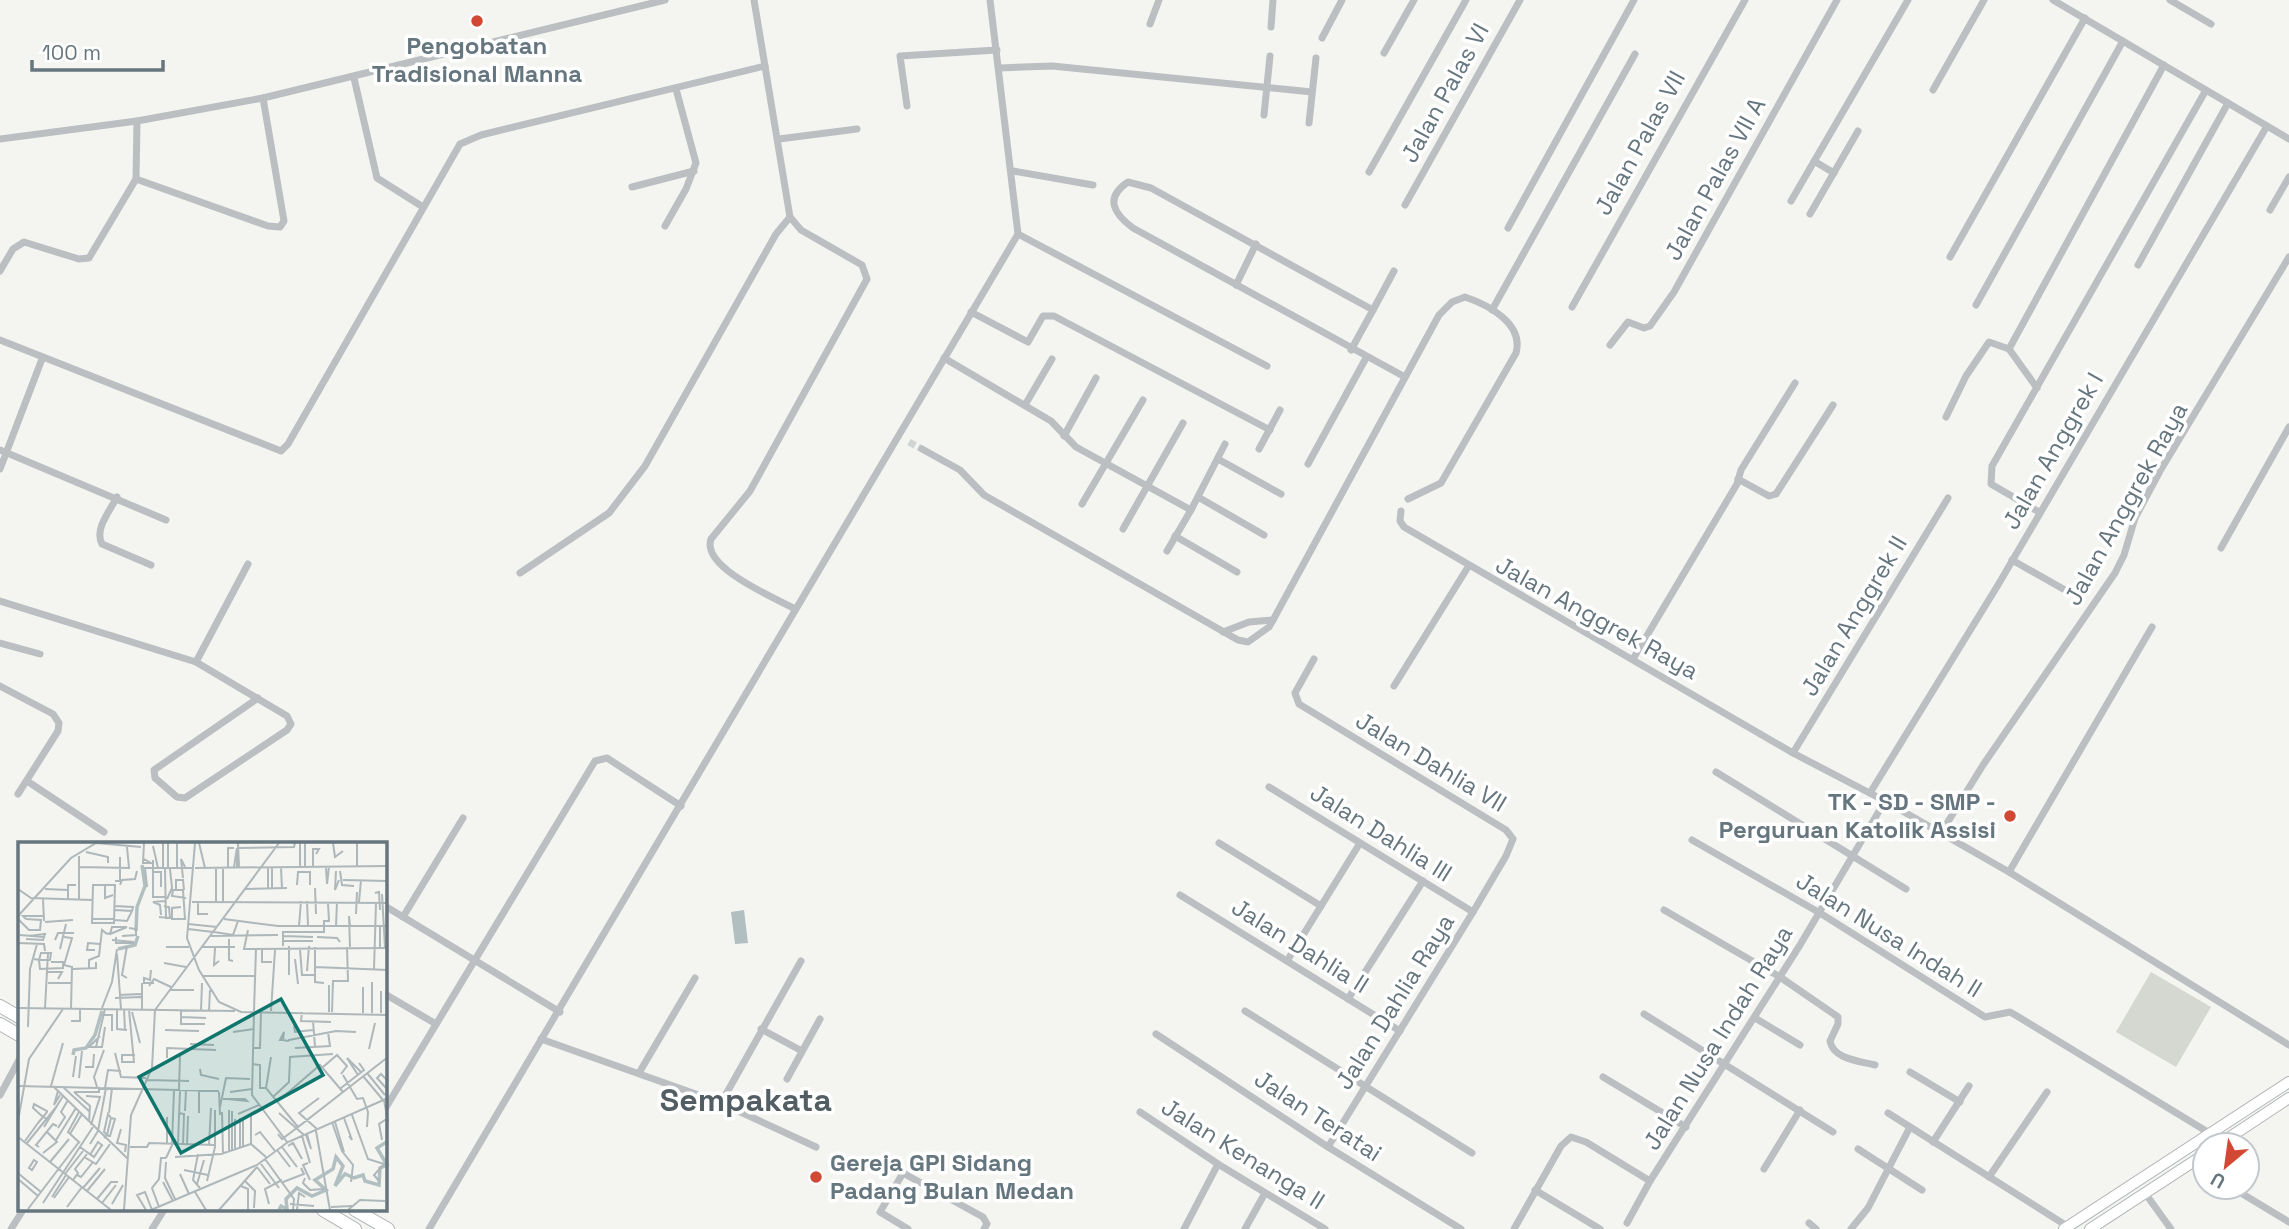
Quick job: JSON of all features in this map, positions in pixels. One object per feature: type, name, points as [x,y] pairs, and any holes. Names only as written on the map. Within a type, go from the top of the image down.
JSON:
[{"type":"highway","points":[[0,1006],[18,1016]]},
{"type":"highway","points":[[0,1024],[18,1034]]},
{"type":"highway","points":[[326,1212],[355,1229]]},
{"type":"highway","points":[[358,1212],[388,1229]]},
{"type":"main road","points":[[2214,1131],[2289,1082]]},
{"type":"main road","points":[[2239,1131],[2289,1098]]},
{"type":"main road","points":[[2065,1227],[2191,1146]]},
{"type":"main road","points":[[2090,1229],[2191,1163]]},
{"type":"street","points":[[0,139],[137,121],[262,98],[354,78],[665,0]]},
{"type":"street","points":[[754,0],[790,217],[801,230],[862,265],[867,279],[750,491],[711,539],[708,547],[710,553],[729,572],[795,609]]},
{"type":"street","points":[[429,1229],[541,1039],[560,1012],[1018,234],[1013,172],[990,0]]},
{"type":"street","points":[[1150,24],[1159,0]]},
{"type":"street","points":[[1270,27],[1273,0]]},
{"type":"street","points":[[1322,38],[1342,0]]},
{"type":"street","points":[[1384,53],[1414,0]]},
{"type":"street","points":[[1369,172],[1466,0]]},
{"type":"street","name":"Jalan Palas VI","points":[[1405,205],[1520,0]]},
{"type":"street","points":[[1508,228],[1634,0]]},
{"type":"street","name":"Jalan Palas VII","points":[[1572,307],[1745,0]]},
{"type":"street","name":"Jalan Palas VII A","points":[[1610,345],[1625,323],[1650,326],[1674,292],[1837,0]]},
{"type":"street","points":[[1791,201],[1908,0]]},
{"type":"street","points":[[1933,90],[1984,0]]},
{"type":"street","points":[[2053,0],[2289,139]]},
{"type":"street","points":[[2170,0],[2210,23]]},
{"type":"street","points":[[1951,257],[2085,18]]},
{"type":"street","points":[[1976,304],[2123,41]]},
{"type":"street","points":[[907,106],[900,56],[997,50]]},
{"type":"street","points":[[1492,310],[1635,54]]},
{"type":"street","points":[[1264,116],[1270,56]]},
{"type":"street","points":[[1309,123],[1316,58]]},
{"type":"street","points":[[2009,349],[2164,65]]},
{"type":"street","points":[[0,340],[42,359],[281,451],[288,444],[453,154],[467,139],[765,66]]},
{"type":"street","points":[[999,68],[1052,66],[1312,92]]},
{"type":"street","points":[[354,78],[377,178],[423,207]]},
{"type":"street","points":[[665,226],[696,163],[676,89]]},
{"type":"street","points":[[2039,512],[1990,484],[1989,478],[2005,440],[2206,90]]},
{"type":"street","points":[[136,179],[268,226],[280,227],[284,221],[262,98]]},
{"type":"street","points":[[2138,265],[2228,103]]},
{"type":"street","points":[[0,271],[13,249],[24,242],[79,259],[89,258],[136,179],[137,121]]},
{"type":"street","name":"Jalan Anggrek I","points":[[1870,793],[2012,560],[2267,126]]},
{"type":"street","points":[[779,139],[857,130]]},
{"type":"street","points":[[1811,214],[1858,131]]},
{"type":"street","points":[[1814,161],[1834,173]]},
{"type":"street","points":[[632,187],[694,171]]},
{"type":"street","points":[[1013,172],[1093,185]]},
{"type":"street","points":[[2270,210],[2289,177]]},
{"type":"street","points":[[1373,310],[1256,244],[1134,181],[1123,185],[1117,194],[1113,208],[1116,215],[1125,222],[1350,350],[1405,377]]},
{"type":"street","points":[[520,573],[609,513],[621,500],[645,466],[776,234],[790,217]]},
{"type":"street","points":[[1018,234],[1267,366]]},
{"type":"street","points":[[1236,285],[1256,244]]},
{"type":"street","name":"Jalan Anggrek Raya","points":[[1941,833],[1983,765],[2115,573],[2136,518],[2160,471],[2289,257]]},
{"type":"street","points":[[1350,350],[1394,271]]},
{"type":"street","points":[[922,449],[960,470],[984,495],[1223,632],[1248,642],[1273,620],[1444,307],[1465,297],[1492,310],[1512,326],[1519,344],[1441,483],[1408,499]]},
{"type":"street","points":[[971,312],[1028,342],[1043,316],[1055,316],[1270,430]]},
{"type":"street","points":[[1946,417],[1985,345],[1991,342],[2009,349],[2037,388]]},
{"type":"street","points":[[944,358],[1056,425],[1064,436],[1106,463],[1191,510]]},
{"type":"street","points":[[1308,464],[1366,358]]},
{"type":"street","points":[[0,469],[3,451],[42,359]]},
{"type":"street","points":[[1025,405],[1052,359]]},
{"type":"street","points":[[1064,436],[1096,378]]},
{"type":"street","points":[[1633,659],[1795,383]]},
{"type":"street","points":[[1082,504],[1143,400]]},
{"type":"street","points":[[1738,479],[1769,496],[1776,494],[1833,405]]},
{"type":"street","points":[[1259,449],[1280,410]]},
{"type":"street","points":[[1123,529],[1183,423]]},
{"type":"street","points":[[2221,548],[2289,427]]},
{"type":"street","points":[[899,436],[908,441]]},
{"type":"street","points":[[1167,551],[1225,444]]},
{"type":"street","points":[[3,451],[166,520]]},
{"type":"street","points":[[1218,459],[1281,494]]},
{"type":"street","points":[[117,497],[100,530],[99,538],[102,544],[151,565]]},
{"type":"street","points":[[1198,497],[1264,536]]},
{"type":"street","name":"Jalan Anggrek II","points":[[1793,753],[1948,498]]},
{"type":"street","name":"Jalan Anggrek Raya","points":[[1401,511],[1400,523],[1468,567],[1633,659],[1793,753],[1885,801],[2009,872],[2289,1045]]},
{"type":"street","points":[[1175,536],[1237,572]]},
{"type":"street","points":[[2012,560],[2065,590]]},
{"type":"street","points":[[196,662],[248,564]]},
{"type":"street","points":[[1394,686],[1468,567]]},
{"type":"street","points":[[0,601],[196,662],[258,698],[287,716],[290,724],[287,730],[185,798],[177,797],[155,778],[155,770],[258,698]]},
{"type":"street","points":[[1223,632],[1249,622],[1273,620]]},
{"type":"street","points":[[2009,872],[2152,626]]},
{"type":"street","points":[[0,643],[40,654]]},
{"type":"street","name":"Jalan Dahlia VII","points":[[1314,659],[1295,694],[1299,704],[1511,834],[1512,846],[1473,912]]},
{"type":"street","points":[[0,686],[53,714],[59,723],[58,731],[18,794]]},
{"type":"street","points":[[388,1098],[436,1024],[595,761],[607,758],[681,806]]},
{"type":"street","points":[[1716,772],[1906,889]]},
{"type":"street","points":[[27,781],[104,832]]},
{"type":"street","name":"Jalan Dahlia III","points":[[1269,787],[1473,912]]},
{"type":"street","name":"Jalan Nusa Indah Raya","points":[[1627,1223],[1650,1181],[1755,1018],[1885,801]]},
{"type":"street","points":[[403,917],[463,818]]},
{"type":"street","name":"Jalan Nusa Indah II","points":[[1692,840],[1819,913],[1985,1017],[1993,1018],[2010,1012],[2208,1131]]},
{"type":"street","points":[[1287,961],[1360,842]]},
{"type":"street","points":[[1219,843],[1321,906]]},
{"type":"street","points":[[1348,999],[1423,881]]},
{"type":"street","name":"Jalan Dahlia II","points":[[1180,895],[1400,1031]]},
{"type":"street","points":[[387,907],[560,1012]]},
{"type":"street","points":[[1664,910],[1780,977],[1838,1017],[1838,1024],[1830,1041],[1833,1050],[1841,1056],[1875,1065]]},
{"type":"street","name":"Jalan Dahlia Raya","points":[[1328,1147],[1473,912]]},
{"type":"street","points":[[721,1103],[801,961]]},
{"type":"street","points":[[639,1073],[695,978]]},
{"type":"street","points":[[387,995],[436,1024]]},
{"type":"street","points":[[1245,1011],[1472,1153]]},
{"type":"street","points":[[1644,1014],[1833,1132]]},
{"type":"street","points":[[1755,1018],[1800,1045]]},
{"type":"street","points":[[787,1079],[820,1019]]},
{"type":"street","points":[[761,1029],[802,1051]]},
{"type":"street","name":"Jalan Teratai","points":[[1156,1034],[1328,1147],[1461,1229]]},
{"type":"street","points":[[541,1039],[721,1103],[816,1147]]},
{"type":"street","points":[[0,1095],[18,1062]]},
{"type":"street","points":[[1910,1072],[1960,1102]]},
{"type":"street","points":[[1603,1077],[1686,1127]]},
{"type":"street","points":[[1933,1142],[1969,1086]]},
{"type":"street","points":[[1989,1177],[2047,1092]]},
{"type":"street","points":[[1765,1169],[1800,1110]]},
{"type":"street","name":"Jalan Kenanga II","points":[[1140,1112],[1324,1229]]},
{"type":"street","points":[[1888,1113],[2065,1227]]},
{"type":"street","points":[[1851,1229],[1868,1208],[1910,1127]]},
{"type":"street","points":[[1514,1229],[1562,1146],[1571,1137],[1586,1142],[1650,1181]]},
{"type":"street","points":[[1858,1149],[1922,1190]]},
{"type":"street","points":[[1184,1229],[1219,1164]]},
{"type":"street","points":[[908,1229],[880,1212],[903,1173],[983,1217],[987,1224],[984,1229]]},
{"type":"street","points":[[1535,1190],[1600,1229]]},
{"type":"street","points":[[2145,1192],[2171,1229]]},
{"type":"street","points":[[1245,1229],[1265,1193]]},
{"type":"street","points":[[2254,1201],[2289,1222]]},
{"type":"street","points":[[11,1229],[22,1212]]},
{"type":"street","points":[[152,1229],[163,1212]]},
{"type":"shaded area","points":[[744,910],[748,943],[735,944],[731,912]]},
{"type":"shaded area","points":[[2151,972],[2211,1007],[2176,1067],[2116,1032]]},
{"type":"tunnel","points":[[909,442],[922,449]]},
{"type":"place","name":"Pengobatan Tradisional Manna","points":[[477,21]]},
{"type":"place","name":"TK - SD - SMP - Perguruan Katolik Assisi","points":[[2010,816]]},
{"type":"place","name":"Gereja GPI Sidang Padang Bulan Medan","points":[[816,1177]]},
{"type":"district","name":"Sempakata","points":[[746,1100]]}]
